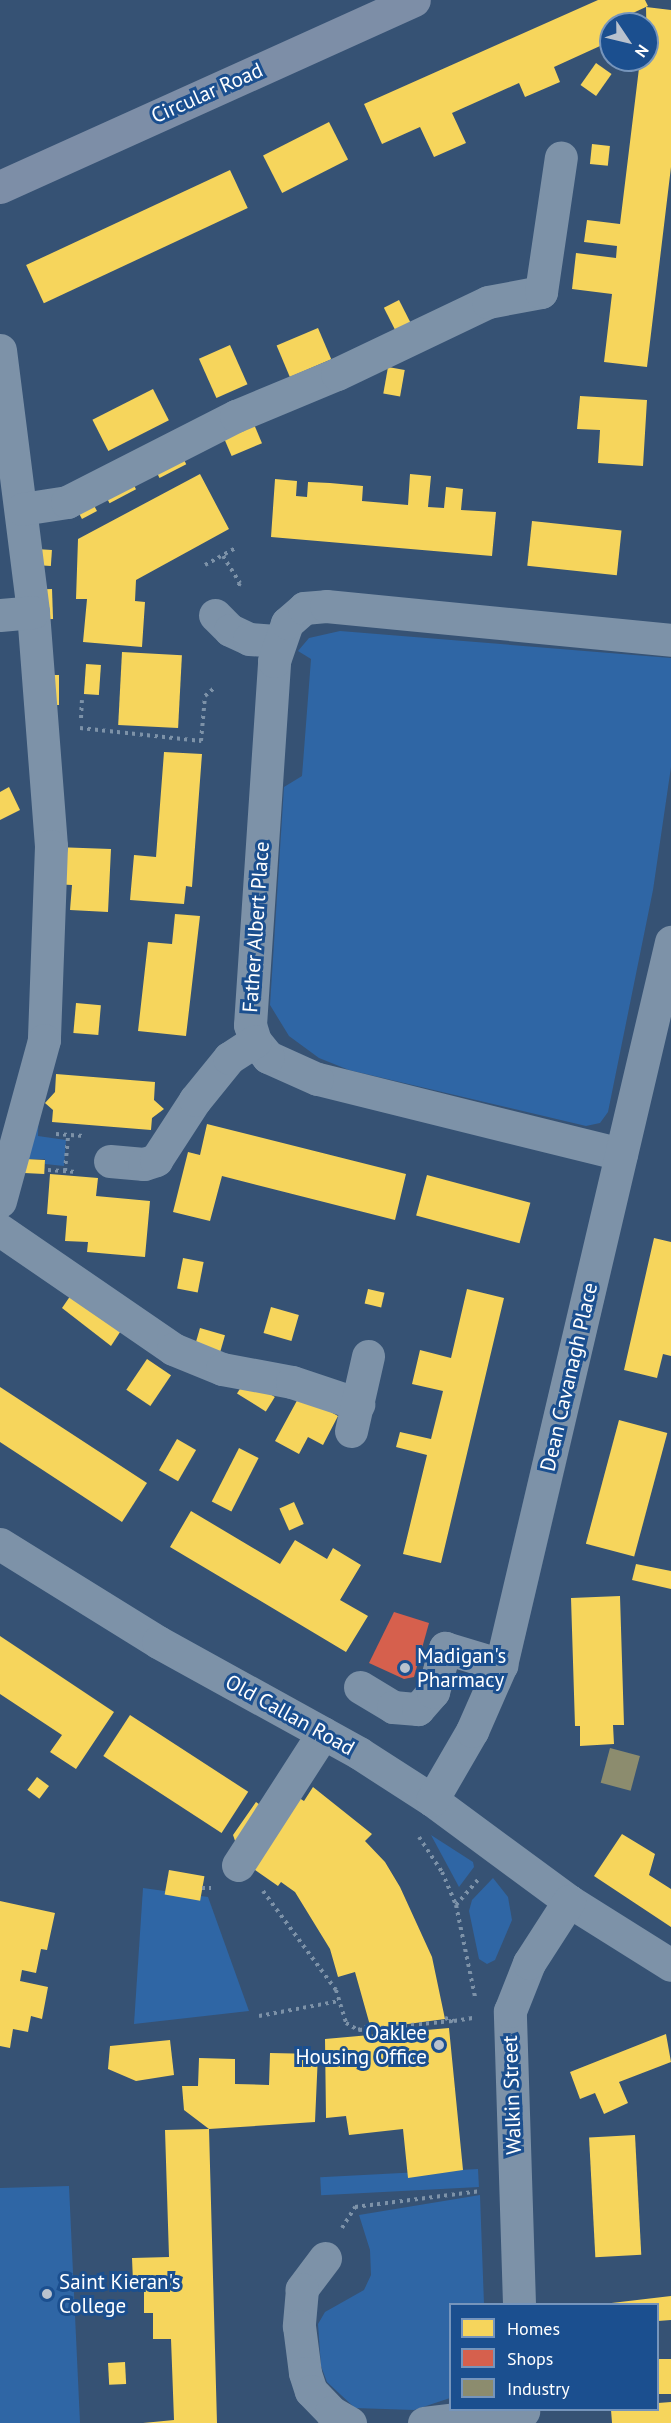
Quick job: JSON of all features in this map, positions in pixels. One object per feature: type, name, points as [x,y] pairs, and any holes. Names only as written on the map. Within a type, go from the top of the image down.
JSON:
[{"type":"main road","name":"Circular Road","points":[[0,187],[414,0]]},
{"type":"street","points":[[22,509],[67,502],[236,416],[337,374],[488,302],[541,292],[561,158]]},
{"type":"street","points":[[0,350],[22,509],[33,612],[51,846],[44,1040],[0,1201]]},
{"type":"street","name":"Father Albert Place","points":[[621,1154],[317,1079],[268,1056],[255,1041],[250,1024],[279,641],[286,623],[303,608],[326,606],[671,640]]},
{"type":"street","points":[[0,615],[33,612]]},
{"type":"street","points":[[215,615],[230,630],[249,639],[279,641]]},
{"type":"street","name":"Dean Cavanagh Place","points":[[424,1813],[472,1731],[501,1665],[671,942]]},
{"type":"street","points":[[101,1149],[144,1164],[156,1160],[195,1100],[229,1058],[255,1041]]},
{"type":"street","points":[[0,1230],[173,1349],[222,1369],[292,1382],[354,1417],[368,1356]]},
{"type":"street","name":"Old Callan Road","points":[[0,1544],[158,1642],[323,1733],[424,1813],[671,1965]]},
{"type":"street","points":[[360,1687],[393,1707],[418,1709],[433,1692],[445,1648],[501,1665]]},
{"type":"street","points":[[237,1881],[323,1733]]},
{"type":"street","name":"Walkin Street","points":[[519,2303],[510,2011],[529,1963],[569,1901]]},
{"type":"street","points":[[325,2258],[302,2289],[299,2326],[305,2373],[311,2391],[331,2412],[350,2423]]},
{"type":"street","points":[[424,2423],[523,2415]]},
{"type":"path","points":[[205,565],[236,548]]},
{"type":"path","points":[[223,556],[240,583]]},
{"type":"path","points":[[82,700],[80,729],[201,741],[205,696],[213,689]]},
{"type":"path","points":[[52,1133],[69,1135],[101,1149]]},
{"type":"path","points":[[65,1171],[69,1135]]},
{"type":"path","points":[[424,1813],[421,1843],[442,1872],[456,1905],[477,2007]]},
{"type":"path","points":[[456,1905],[482,1876]]},
{"type":"path","points":[[202,1888],[237,1881],[262,1890],[336,1990],[346,2024],[358,2030],[371,2032],[480,2019]]},
{"type":"path","points":[[260,2016],[339,2001]]},
{"type":"path","points":[[445,2018],[454,2021]]},
{"type":"path","points":[[358,2030],[370,2026]]},
{"type":"path","points":[[355,2207],[487,2189]]},
{"type":"shaded area","points":[[340,631],[671,658],[671,767],[653,890],[608,1112],[600,1123],[586,1126],[349,1070],[319,1058],[289,1036],[270,1005],[284,787],[302,776],[311,659],[298,651],[309,638]]},
{"type":"shaded area","points":[[39,1101],[38,1136],[66,1140],[64,1166],[45,1164],[45,1159],[21,1159]]},
{"type":"shaded area","points":[[431,1835],[473,1862],[474,1867],[459,1887]]},
{"type":"shaded area","points":[[493,1878],[508,1897],[512,1920],[495,1960],[487,1964],[479,1959],[469,1911],[472,1900]]},
{"type":"shaded area","points":[[143,1888],[208,1897],[249,2011],[134,2024]]},
{"type":"shaded area","points":[[478,2169],[479,2187],[321,2195],[320,2177]]},
{"type":"shaded area","name":"Saint Kieran's College","points":[[69,2186],[80,2423],[0,2423],[0,2188]]},
{"type":"shaded area","points":[[480,2195],[484,2303],[449,2303],[449,2398],[414,2410],[355,2408],[327,2382],[321,2366],[318,2324],[325,2312],[364,2290],[371,2275],[370,2250],[359,2215]]},
{"type":"building: Homes","points":[[598,0],[645,0],[648,6],[635,12],[599,12],[599,46],[554,67],[560,82],[525,97],[519,83],[452,113],[466,143],[434,157],[420,127],[382,144],[364,104]]},
{"type":"building: Homes","points":[[646,7],[671,10],[671,167],[647,367],[604,362],[612,294],[572,289],[576,253],[616,258],[617,246],[584,242],[587,220],[620,224],[639,72],[659,72],[659,12],[646,12]]},
{"type":"building: Homes","points":[[596,63],[599,65],[599,72],[612,74],[596,96],[581,85]]},
{"type":"building: Homes","points":[[329,122],[348,159],[282,193],[263,156]]},
{"type":"building: Homes","points":[[592,144],[610,146],[608,166],[590,164]]},
{"type":"building: Homes","points":[[230,170],[248,208],[44,303],[26,265]]},
{"type":"building: Homes","points":[[399,300],[412,325],[397,333],[384,308]]},
{"type":"building: Homes","points":[[318,328],[331,359],[290,377],[277,346]]},
{"type":"building: Homes","points":[[230,345],[247,384],[216,398],[199,359]]},
{"type":"building: Homes","points":[[388,367],[405,370],[400,397],[383,394]]},
{"type":"building: Homes","points":[[153,389],[169,420],[108,451],[92,420]]},
{"type":"building: Homes","points":[[580,396],[647,400],[643,466],[598,463],[600,430],[577,429]]},
{"type":"building: Homes","points":[[253,422],[262,443],[232,456],[223,435]]},
{"type":"building: Homes","points":[[179,450],[186,464],[160,478],[152,464]]},
{"type":"building: Homes","points":[[200,474],[229,529],[136,580],[135,601],[145,602],[142,647],[83,642],[87,599],[76,599],[78,539]]},
{"type":"building: Homes","points":[[410,474],[431,476],[428,507],[444,508],[446,487],[463,489],[461,510],[496,512],[492,556],[271,537],[275,479],[297,481],[296,496],[307,497],[308,482],[330,483],[363,486],[362,501],[408,505]]},
{"type":"building: Homes","points":[[129,476],[136,489],[110,503],[103,490]]},
{"type":"building: Homes","points":[[89,496],[97,511],[82,519],[74,504]]},
{"type":"building: Homes","points":[[532,521],[622,530],[617,575],[527,566]]},
{"type":"building: Homes","points":[[36,549],[52,550],[51,566],[35,565]]},
{"type":"building: Homes","points":[[52,589],[53,619],[38,620],[37,590]]},
{"type":"building: Homes","points":[[122,652],[182,655],[178,728],[118,725]]},
{"type":"building: Homes","points":[[86,664],[101,665],[99,695],[84,694]]},
{"type":"building: Homes","points":[[44,675],[59,675],[59,705],[44,705]]},
{"type":"building: Homes","points":[[164,752],[202,754],[192,887],[186,886],[184,904],[130,900],[134,855],[156,857]]},
{"type":"building: Homes","points":[[9,787],[20,810],[0,820],[0,792]]},
{"type":"building: Homes","points":[[55,847],[111,849],[108,912],[70,910],[72,885],[53,884]]},
{"type":"building: Homes","points":[[175,914],[200,916],[186,1036],[138,1031],[148,942],[172,944]]},
{"type":"building: Homes","points":[[76,1003],[101,1005],[98,1035],[73,1033]]},
{"type":"building: Homes","points":[[56,1074],[155,1082],[154,1100],[164,1109],[152,1118],[151,1130],[52,1122],[53,1110],[45,1103],[55,1092]]},
{"type":"building: Homes","points":[[207,1124],[406,1174],[395,1220],[222,1176],[210,1221],[173,1212],[188,1152],[200,1155]]},
{"type":"building: Homes","points":[[25,1159],[45,1160],[44,1174],[24,1173]]},
{"type":"building: Homes","points":[[50,1174],[98,1178],[96,1196],[150,1201],[145,1257],[87,1252],[88,1242],[65,1241],[67,1216],[47,1214]]},
{"type":"building: Homes","points":[[427,1175],[530,1203],[519,1243],[416,1216]]},
{"type":"building: Homes","points":[[654,1238],[671,1242],[671,1356],[663,1354],[657,1378],[624,1370]]},
{"type":"building: Homes","points":[[183,1258],[204,1262],[198,1292],[177,1288]]},
{"type":"building: Homes","points":[[368,1289],[385,1293],[381,1307],[365,1304]]},
{"type":"building: Homes","points":[[467,1289],[504,1298],[441,1563],[403,1554],[427,1455],[396,1447],[400,1432],[431,1439],[443,1391],[412,1384],[420,1350],[451,1358]]},
{"type":"building: Homes","points":[[73,1292],[124,1326],[111,1346],[62,1308]]},
{"type":"building: Homes","points":[[271,1307],[299,1315],[291,1341],[264,1333]]},
{"type":"building: Homes","points":[[200,1328],[225,1335],[220,1352],[195,1345]]},
{"type":"building: Homes","points":[[147,1359],[171,1375],[150,1406],[126,1390]]},
{"type":"building: Homes","points":[[246,1379],[275,1397],[266,1411],[237,1393]]},
{"type":"building: Homes","points":[[0,1387],[147,1483],[122,1522],[0,1442]]},
{"type":"building: Homes","points":[[300,1395],[338,1416],[323,1445],[308,1437],[299,1454],[275,1441]]},
{"type":"building: Homes","points":[[619,1420],[667,1433],[634,1557],[586,1544]]},
{"type":"building: Homes","points":[[177,1439],[196,1450],[178,1481],[159,1470]]},
{"type":"building: Homes","points":[[239,1448],[259,1458],[231,1511],[212,1501]]},
{"type":"building: Homes","points":[[294,1502],[304,1524],[289,1530],[279,1509]]},
{"type":"building: Homes","points":[[191,1511],[280,1564],[295,1540],[327,1559],[333,1548],[361,1565],[340,1600],[368,1616],[346,1652],[170,1547]]},
{"type":"building: Homes","points":[[636,1564],[671,1571],[671,1589],[632,1580]]},
{"type":"building: Homes","points":[[620,1596],[624,1725],[613,1725],[614,1744],[580,1746],[580,1726],[575,1726],[571,1598]]},
{"type":"building: Homes","points":[[0,1636],[114,1712],[76,1769],[50,1752],[62,1735],[0,1694]]},
{"type":"building: Homes","points":[[130,1715],[248,1792],[222,1833],[103,1756]]},
{"type":"building: Homes","points":[[37,1777],[49,1786],[39,1799],[27,1790]]},
{"type":"building: Homes","points":[[313,1787],[372,1834],[365,1841],[385,1862],[400,1887],[432,1957],[445,2019],[371,2029],[355,1972],[338,1977],[330,1949],[295,1892],[281,1882],[278,1886],[242,1861],[233,1835],[256,1802],[280,1819],[296,1796],[304,1801]]},
{"type":"building: Homes","points":[[622,1834],[655,1854],[649,1875],[671,1889],[671,1927],[594,1876]]},
{"type":"building: Homes","points":[[169,1870],[204,1876],[200,1901],[165,1895]]},
{"type":"building: Homes","points":[[0,1901],[55,1913],[47,1950],[41,1949],[36,1973],[22,1970],[20,1981],[48,1987],[42,2019],[31,2016],[28,2032],[13,2029],[10,2048],[0,2046]]},
{"type":"building: Homes","points":[[449,2028],[463,2170],[408,2178],[403,2129],[349,2135],[346,2116],[326,2118],[325,2039]]},
{"type":"building: Homes","points":[[666,2034],[671,2062],[619,2082],[628,2103],[604,2114],[595,2093],[580,2099],[570,2072]]},
{"type":"building: Homes","points":[[170,2040],[174,2075],[136,2081],[108,2069],[110,2046]]},
{"type":"building: Homes","points":[[270,2053],[318,2054],[315,2122],[209,2129],[184,2110],[182,2086],[198,2086],[199,2058],[235,2059],[235,2084],[269,2085]]},
{"type":"building: Homes","points":[[209,2129],[217,2423],[143,2423],[174,2420],[171,2339],[153,2339],[153,2313],[144,2313],[144,2282],[133,2282],[132,2258],[169,2257],[165,2130]]},
{"type":"building: Homes","points":[[635,2135],[641,2255],[595,2257],[589,2137]]},
{"type":"building: Homes","points":[[671,2296],[671,2320],[659,2321],[659,2303],[612,2303]]},
{"type":"building: Homes","points":[[659,2359],[671,2359],[671,2394],[659,2394]]},
{"type":"building: Homes","points":[[125,2362],[126,2384],[109,2385],[108,2363]]},
{"type":"building: Homes","points":[[671,2402],[671,2423],[612,2423],[611,2411],[659,2411],[659,2403]]},
{"type":"building: Shops","points":[[394,1612],[429,1623],[414,1677],[404,1679],[369,1663]]},
{"type":"building: Industry","points":[[610,1748],[640,1756],[631,1791],[601,1783]]},
{"type":"place","name":"Madigan's Pharmacy","points":[[405,1668]]},
{"type":"place","name":"Oaklee Housing Office","points":[[439,2045]]},
{"type":"place","name":"Saint Kieran's College","points":[[47,2294]]}]
